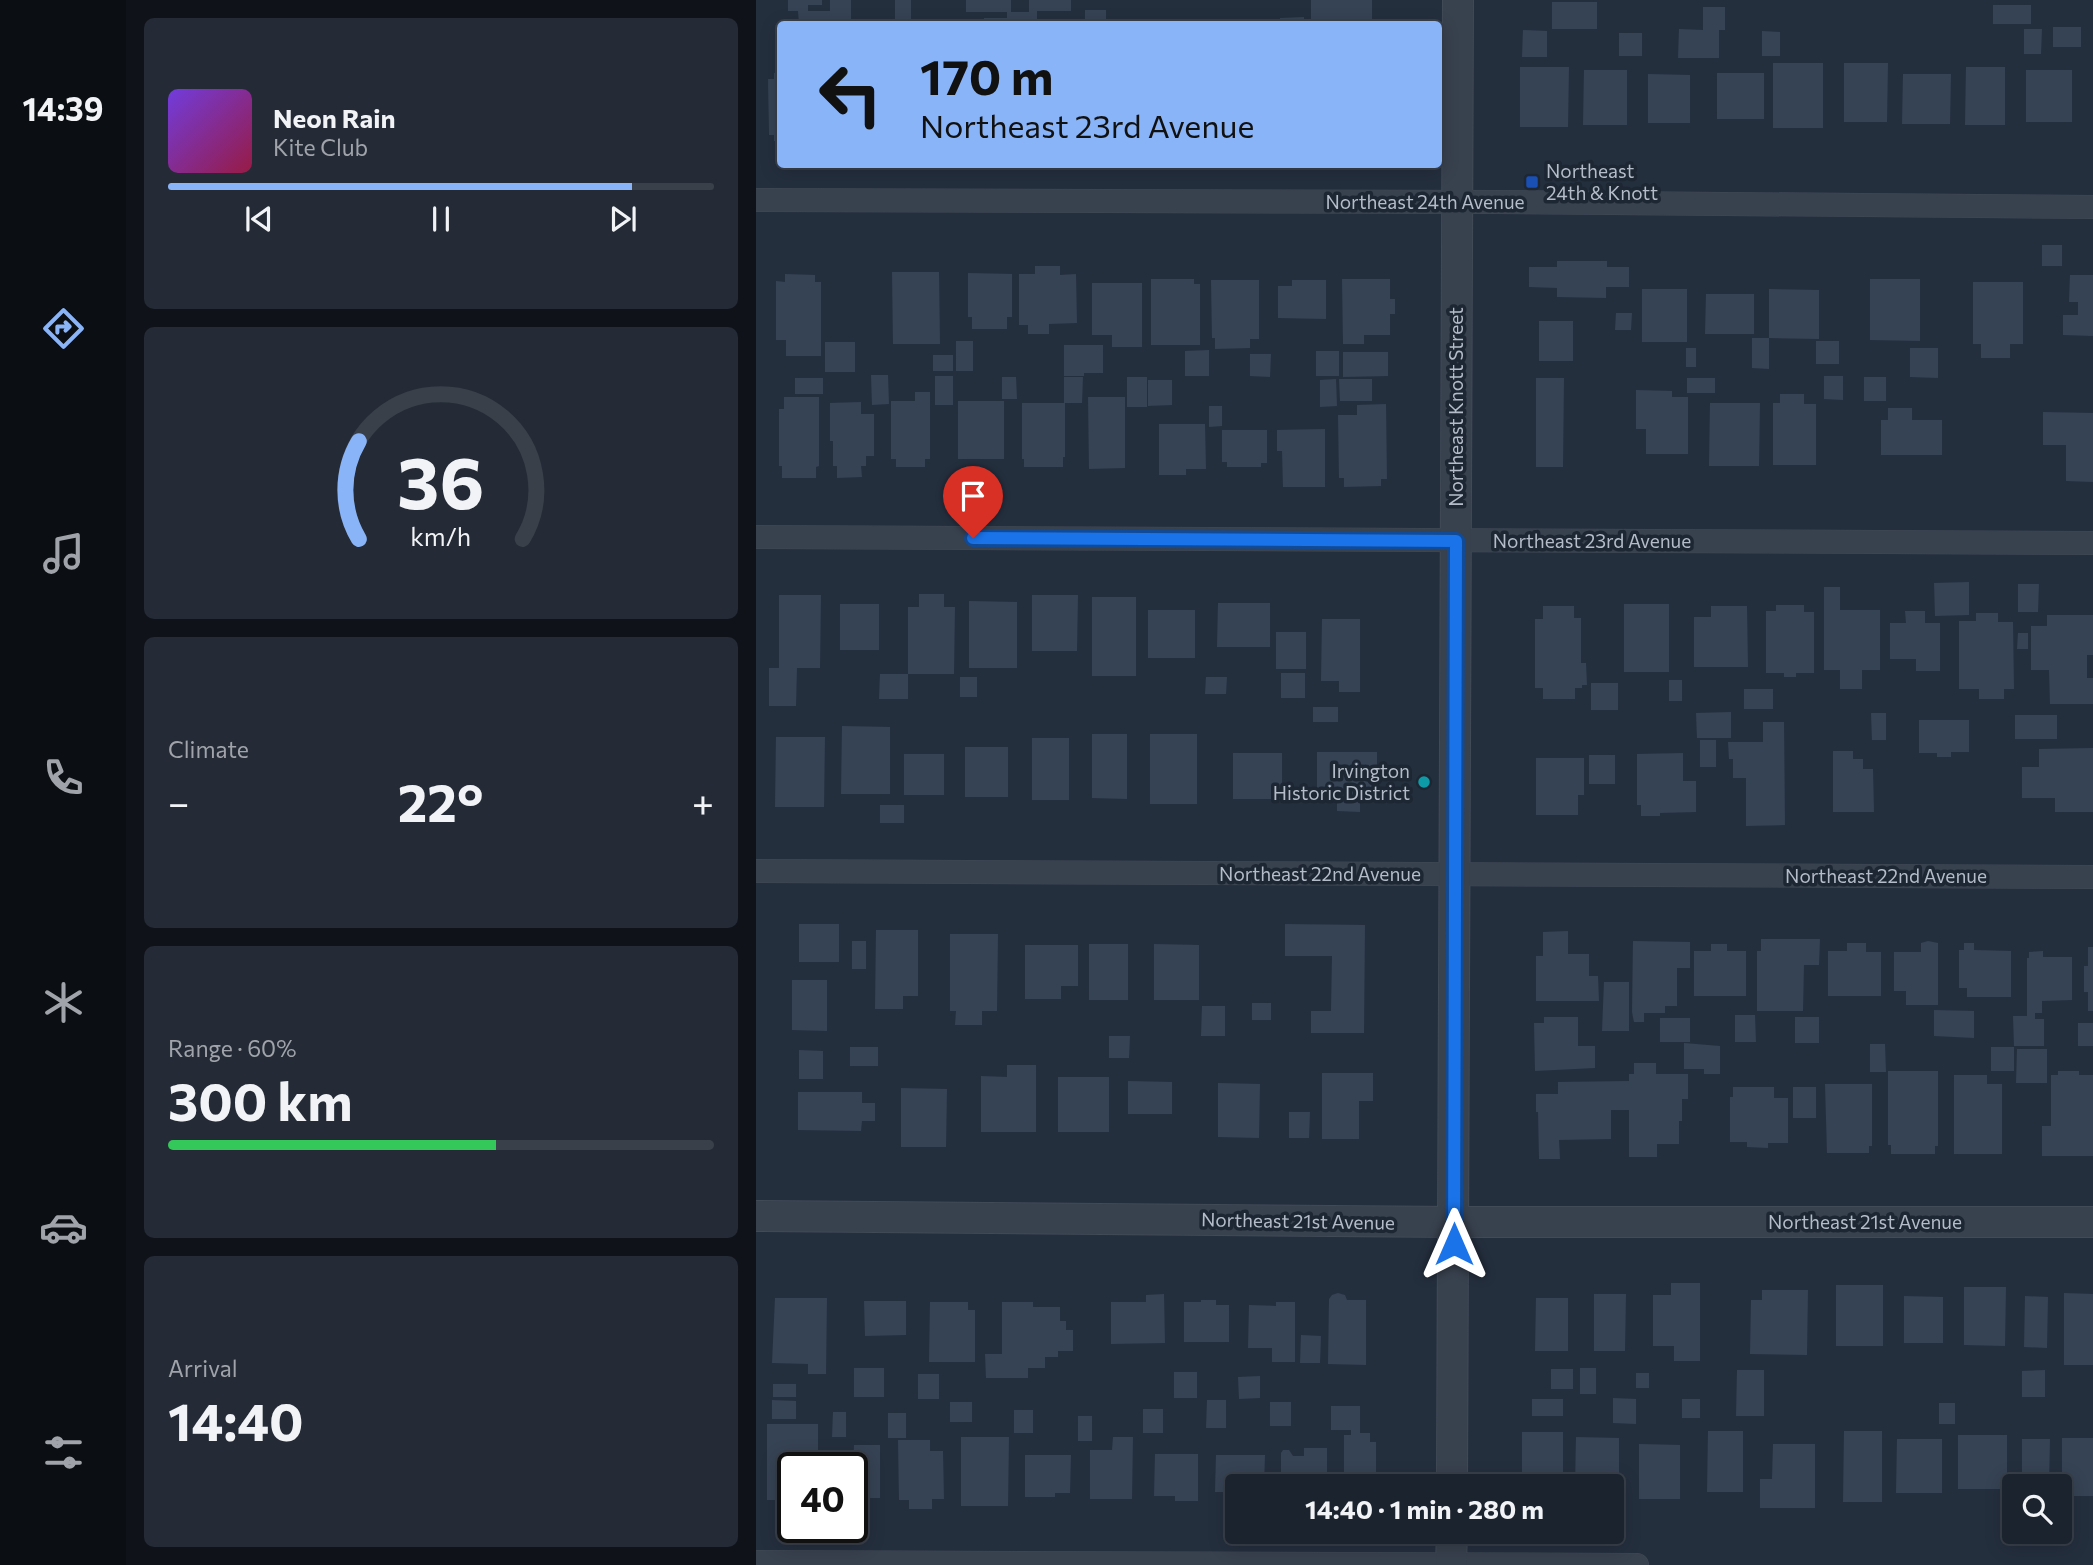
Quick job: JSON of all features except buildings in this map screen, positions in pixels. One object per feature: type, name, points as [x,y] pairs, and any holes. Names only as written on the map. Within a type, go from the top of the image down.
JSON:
[{"type":"street","name":"Northeast Knott Street","points":[[1452,1474],[1458,0]]},
{"type":"street","name":"Northeast 24th Avenue","points":[[756,200],[2093,207]]},
{"type":"street","name":"Northeast 23rd Avenue","points":[[756,537],[2093,543]]},
{"type":"street","name":"Northeast 22nd Avenue","points":[[756,871],[2093,877]]},
{"type":"street","name":"Northeast 21st Avenue","points":[[756,1216],[1454,1222],[2093,1222]]},
{"type":"street","points":[[1451,1564],[1452,1544]]},
{"type":"street","points":[[756,1562],[1637,1565]]},
{"type":"place","name":"Northeast 24th & Knott","points":[[1532,182]]},
{"type":"place","name":"Irvington Historic District","points":[[1424,782]]},
{"type":"route","points":[[973,538],[1456,541],[1454,1244]]}]
